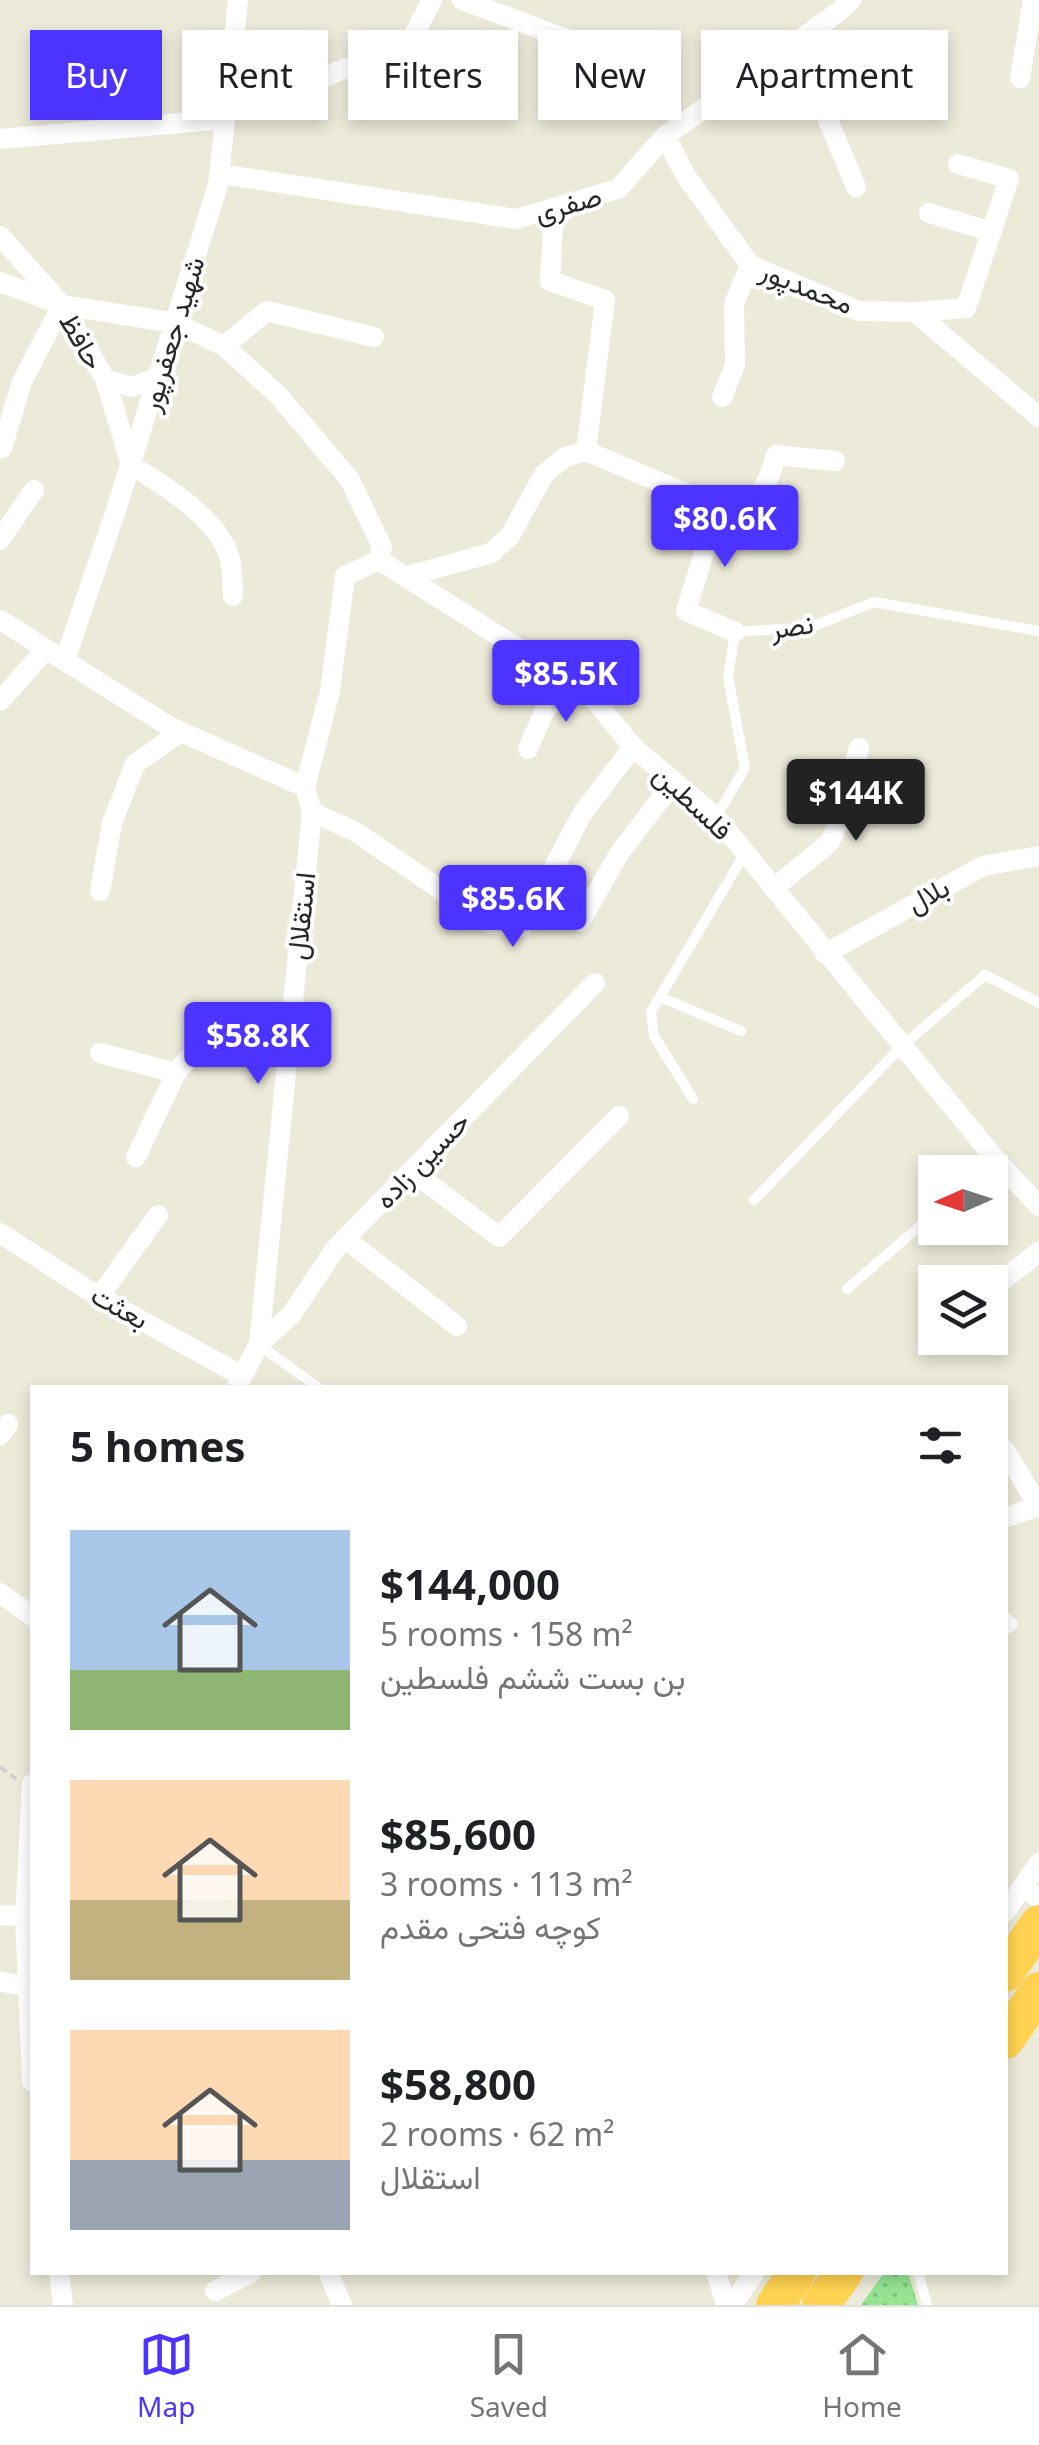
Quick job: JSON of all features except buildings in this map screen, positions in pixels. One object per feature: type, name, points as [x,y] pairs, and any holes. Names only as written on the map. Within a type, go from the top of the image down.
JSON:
[{"type":"highway","points":[[1008,1969],[1039,1924]]},
{"type":"highway","points":[[1008,2036],[1039,1991]]},
{"type":"highway","points":[[774,2305],[795,2275]]},
{"type":"highway","points":[[822,2305],[842,2275]]},
{"type":"street","name":"شهید جعفرپور","points":[[235,30],[238,0]]},
{"type":"street","points":[[328,76],[346,68],[400,62],[432,0]]},
{"type":"street","points":[[462,0],[542,30]]},
{"type":"street","name":"صفری","points":[[813,30],[851,0]]},
{"type":"street","points":[[1020,78],[1033,0]]},
{"type":"street","name":"صفری","points":[[220,174],[516,219],[618,189],[664,136],[701,110]]},
{"type":"street","points":[[0,139],[214,120]]},
{"type":"street","name":"شهید جعفرپور","points":[[66,660],[131,465],[220,174],[225,120]]},
{"type":"street","points":[[828,120],[856,187]]},
{"type":"street","name":"محمدپور","points":[[664,136],[686,176],[750,265],[858,311],[966,308],[992,232]]},
{"type":"street","points":[[929,213],[992,232],[1010,179],[958,164]]},
{"type":"street","points":[[554,208],[550,281],[605,300],[586,451]]},
{"type":"street","name":"حافظ","points":[[0,236],[62,305],[105,379],[131,465]]},
{"type":"street","points":[[722,397],[735,365],[734,304],[750,265]]},
{"type":"street","points":[[0,282],[62,305],[175,322],[224,346],[278,395],[350,480],[382,547],[378,560],[345,576],[330,691],[305,788],[180,732],[0,620]]},
{"type":"street","points":[[2,448],[22,382],[62,305]]},
{"type":"street","points":[[224,346],[267,311],[374,337]]},
{"type":"street","points":[[916,312],[1039,416]]},
{"type":"street","points":[[105,379],[132,387],[158,377]]},
{"type":"street","points":[[406,578],[491,553],[510,536],[544,474],[565,457],[586,451],[718,507],[759,494],[768,485],[776,455],[835,461]]},
{"type":"street","points":[[131,465],[178,494],[206,521],[229,554],[233,596]]},
{"type":"street","points":[[0,540],[34,490]]},
{"type":"street","points":[[718,507],[686,611],[735,632]]},
{"type":"street","name":"فلسطین","points":[[378,560],[590,694],[633,747],[716,817],[902,1046],[981,1155]]},
{"type":"street","points":[[0,701],[46,648]]},
{"type":"street","points":[[528,749],[544,712],[568,681]]},
{"type":"street","points":[[100,891],[112,823],[135,764],[180,732]]},
{"type":"street","points":[[312,812],[354,831],[491,924],[522,926],[582,814],[633,747]]},
{"type":"street","points":[[774,888],[829,843],[838,824],[858,748]]},
{"type":"street","points":[[580,922],[620,852],[674,782]]},
{"type":"street","name":"استقلال","points":[[239,1382],[258,1344],[312,812],[305,788]]},
{"type":"street","name":"بلال","points":[[826,954],[984,866],[1039,856]]},
{"type":"street","name":"حسین زاده","points":[[258,1344],[290,1315],[346,1239],[595,983]]},
{"type":"street","points":[[136,1157],[176,1073],[194,1052],[237,1020],[288,1038]]},
{"type":"street","points":[[100,1053],[176,1073]]},
{"type":"street","points":[[412,1171],[499,1237],[619,1116]]},
{"type":"street","name":"فلسطین","points":[[1008,1181],[1039,1206]]},
{"type":"street","points":[[99,1297],[158,1216]]},
{"type":"street","name":"بعثت","points":[[0,1233],[239,1382]]},
{"type":"street","points":[[346,1239],[457,1326]]},
{"type":"street","points":[[1008,1276],[1039,1252]]},
{"type":"street","points":[[1008,1455],[1038,1506],[1008,1517]]},
{"type":"street","points":[[0,1593],[30,1615]]},
{"type":"street","points":[[30,1822],[25,1916],[30,2028]]},
{"type":"street","points":[[1008,1910],[1031,1892],[1039,1863]]},
{"type":"street","points":[[0,1915],[25,1916]]},
{"type":"street","points":[[0,1982],[28,1986]]},
{"type":"street","points":[[59,2275],[64,2305]]},
{"type":"street","points":[[215,2290],[246,2275]]},
{"type":"street","points":[[329,2275],[342,2305]]},
{"type":"street","points":[[717,2275],[729,2305]]},
{"type":"street","points":[[729,2305],[753,2275]]},
{"type":"lane","name":"نصر","points":[[716,817],[745,768],[728,677],[735,632],[812,627],[874,602],[1039,631]]},
{"type":"lane","points":[[692,1099],[654,1036],[651,1012],[746,852]]},
{"type":"lane","points":[[754,1200],[902,1046],[984,975],[1039,1003]]},
{"type":"lane","points":[[660,996],[741,1031]]},
{"type":"lane","points":[[847,1289],[918,1228]]},
{"type":"lane","points":[[258,1344],[314,1385]]},
{"type":"lane","points":[[919,2275],[927,2305]]},
{"type":"green space","points":[[883,2275],[909,2275],[918,2305],[861,2305]]}]
